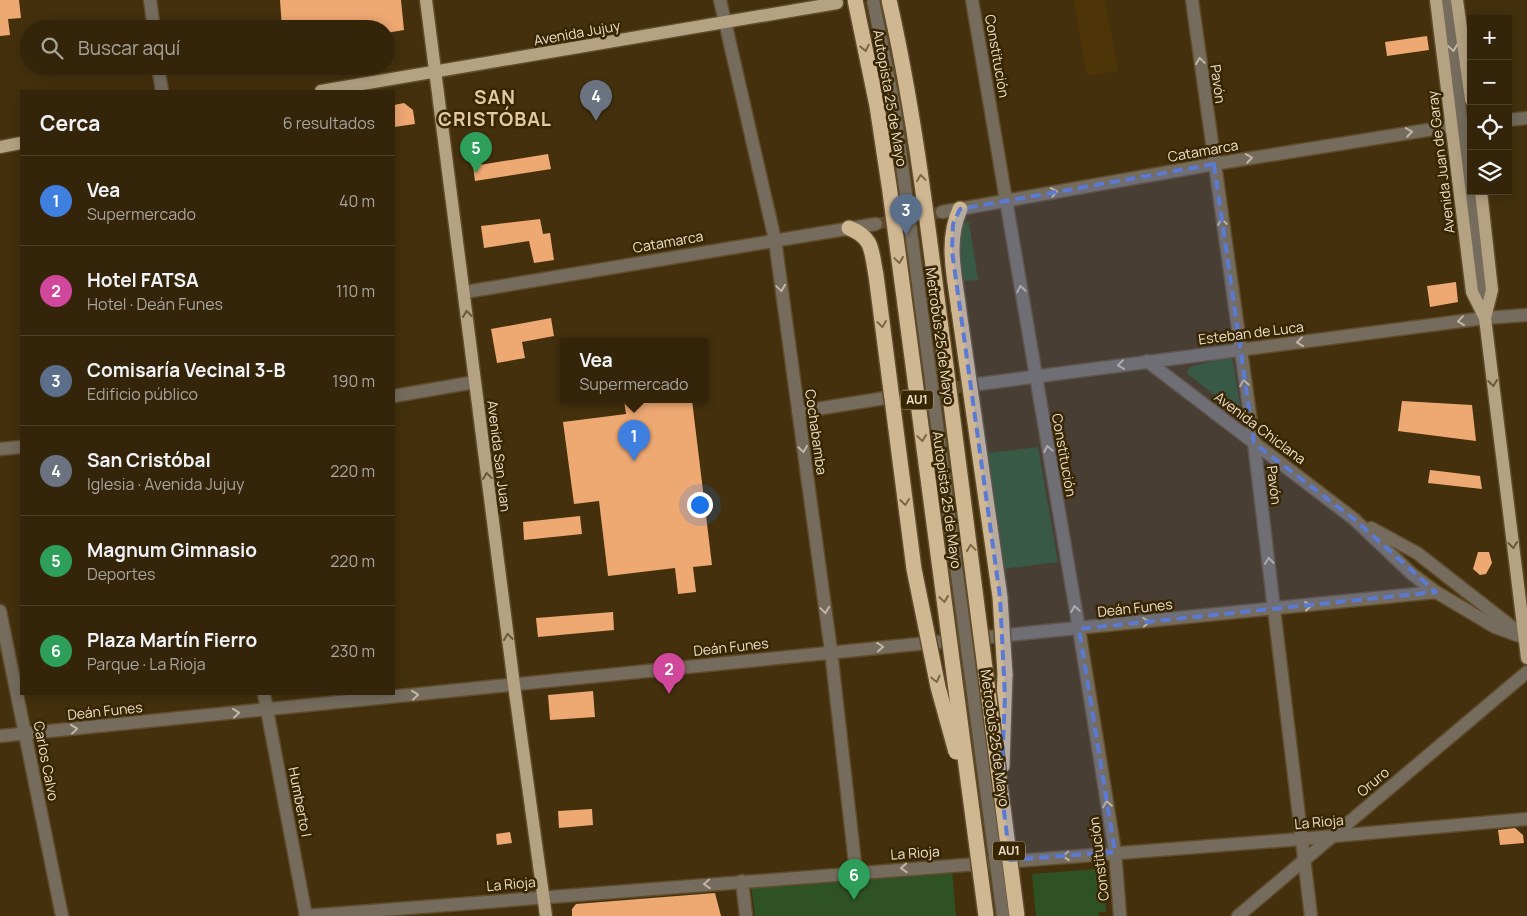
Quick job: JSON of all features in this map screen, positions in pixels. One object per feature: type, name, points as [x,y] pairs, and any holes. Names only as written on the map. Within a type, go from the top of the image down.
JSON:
[{"type":"highway","name":"Autopista 25 de Mayo","points":[[855,0],[877,106],[890,192],[986,916]]},
{"type":"highway","name":"Autopista 25 de Mayo","points":[[889,0],[904,74],[920,173],[986,664],[1017,916]]},
{"type":"highway","points":[[960,209],[953,224],[952,240],[959,311],[1000,597],[1005,697],[1001,787]]},
{"type":"highway","points":[[850,228],[869,240],[876,275],[914,569],[938,687],[970,802]]},
{"type":"main road","name":"Avenida San Juan","points":[[426,0],[514,685],[546,916]]},
{"type":"main road","name":"Avenida Juan de Garay","points":[[1436,0],[1462,124],[1472,292],[1485,318],[1527,658]]},
{"type":"main road","points":[[1458,0],[1467,69]]},
{"type":"main road","name":"Avenida Jujuy","points":[[327,90],[837,3]]},
{"type":"main road","points":[[0,147],[20,143]]},
{"type":"main road","name":"Avenida Juan de Garay","points":[[1481,195],[1492,290],[1485,318]]},
{"type":"street","points":[[150,0],[153,20]]},
{"type":"street","name":"Cochabamba","points":[[720,0],[775,240],[831,651],[856,872]]},
{"type":"street","name":"Metrobús 25 de Mayo","points":[[873,0],[894,105],[1003,916]]},
{"type":"street","name":"Constitución","points":[[972,0],[1079,628],[1115,852],[1120,916]]},
{"type":"street","name":"Pavón","points":[[1192,0],[1239,350],[1254,443],[1311,916]]},
{"type":"street","points":[[1447,0],[1462,124]]},
{"type":"street","points":[[159,75],[162,90]]},
{"type":"street","points":[[1512,120],[1527,118]]},
{"type":"street","name":"Catamarca","points":[[942,212],[1214,164],[1462,124]]},
{"type":"street","name":"Catamarca","points":[[465,292],[876,224]]},
{"type":"street","name":"Esteban de Luca","points":[[979,384],[1485,318],[1527,315]]},
{"type":"street","name":"Avenida Chiclana","points":[[1147,361],[1354,519],[1412,574],[1436,592],[1495,627],[1526,639]]},
{"type":"street","points":[[395,396],[475,382]]},
{"type":"street","points":[[798,412],[885,398]]},
{"type":"street","points":[[0,449],[20,446]]},
{"type":"street","name":"Avenida Chiclana","points":[[1354,519],[1417,553],[1526,639]]},
{"type":"street","name":"Deán Funes","points":[[0,736],[514,685],[831,651],[1436,592]]},
{"type":"street","name":"Carlos Calvo","points":[[0,611],[62,916]]},
{"type":"street","name":"Oruro","points":[[1238,916],[1527,672]]},
{"type":"street","name":"Humberto I","points":[[264,695],[306,916]]},
{"type":"street","name":"La Rioja","points":[[306,916],[544,896],[1301,839],[1527,819]]},
{"type":"street","points":[[742,881],[746,916]]},
{"type":"highlighted area","points":[[1214,164],[1254,443],[1354,519],[1436,592],[1079,629],[1115,852],[1010,860],[1001,787],[1005,697],[1000,597],[952,251],[953,224],[960,209]]},
{"type":"shaded area","points":[[1074,0],[1105,0],[1118,71],[1087,76]]},
{"type":"green space","points":[[969,222],[978,280],[964,281],[957,241],[963,223]]},
{"type":"green space","points":[[1230,357],[1233,362],[1241,411],[1239,414],[1189,375],[1187,371],[1190,367]]},
{"type":"green space","points":[[1038,447],[1058,562],[1001,569],[988,453]]},
{"type":"green space","points":[[1097,869],[1104,876],[1106,912],[1099,912],[1099,916],[1036,916],[1032,874]]},
{"type":"green space","points":[[952,870],[956,916],[755,916],[751,884]]},
{"type":"building","points":[[0,0],[19,0],[21,18],[8,19],[10,35],[0,36]]},
{"type":"building","points":[[280,0],[401,0],[404,30],[395,32],[395,20],[281,20]]},
{"type":"building","points":[[1427,36],[1429,50],[1387,56],[1385,42]]},
{"type":"building","points":[[404,103],[413,110],[415,124],[395,127],[395,105]]},
{"type":"building","points":[[548,154],[551,169],[475,181],[473,166]]},
{"type":"building","points":[[540,219],[543,234],[550,233],[554,260],[534,263],[529,241],[484,248],[481,226]]},
{"type":"building","points":[[1456,282],[1458,302],[1430,307],[1427,286]]},
{"type":"building","points":[[551,318],[554,336],[522,342],[525,358],[497,363],[491,329]]},
{"type":"building","points":[[1402,401],[1472,405],[1476,441],[1398,431]]},
{"type":"building","points":[[624,403],[692,403],[712,565],[693,567],[696,592],[678,594],[675,568],[608,576],[599,501],[574,504],[563,422],[626,414]]},
{"type":"building","points":[[1430,470],[1480,476],[1482,489],[1428,483]]},
{"type":"building","points":[[580,516],[582,534],[524,540],[523,522]]},
{"type":"building","points":[[1478,552],[1489,552],[1492,563],[1486,574],[1480,575],[1473,569]]},
{"type":"building","points":[[613,612],[614,630],[538,637],[536,618]]},
{"type":"building","points":[[593,691],[595,717],[550,720],[548,695]]},
{"type":"building","points":[[592,809],[593,825],[559,828],[558,811]]},
{"type":"building","points":[[1515,828],[1523,835],[1524,843],[1500,845],[1498,830]]},
{"type":"building","points":[[510,832],[512,843],[497,845],[496,834]]},
{"type":"building","points":[[715,893],[721,916],[572,916],[572,909],[576,904]]},
{"type":"tunnel","points":[[876,224],[942,212]]},
{"type":"tunnel","points":[[885,398],[979,384]]},
{"type":"place","name":"San Cristóbal","points":[[596,121]]},
{"type":"place","name":"Magnum Gimnasio","points":[[476,173]]},
{"type":"place","name":"Comisaría Vecinal 3-B","points":[[906,235]]},
{"type":"place","name":"Vea","points":[[634,461]]},
{"type":"place","name":"Hotel FATSA","points":[[669,694]]},
{"type":"place","name":"Plaza Martín Fierro","points":[[854,900]]},
{"type":"district","name":"SAN CRISTÓBAL","points":[[495,108]]}]
